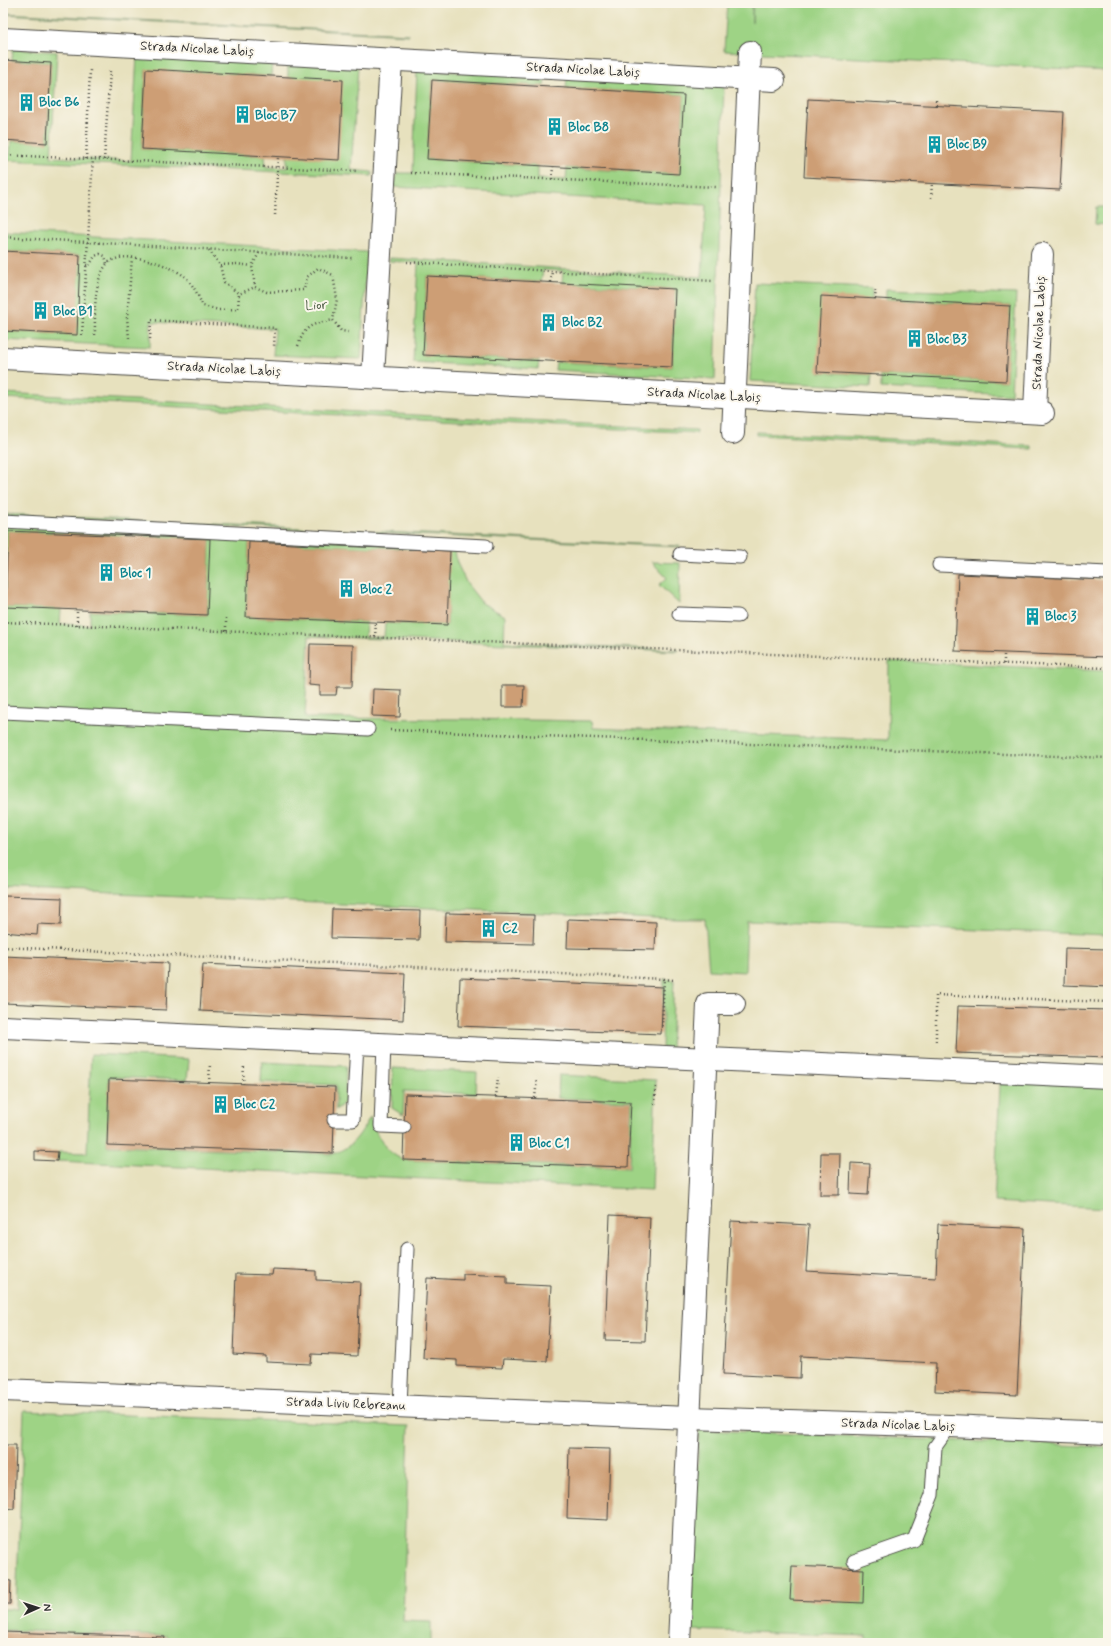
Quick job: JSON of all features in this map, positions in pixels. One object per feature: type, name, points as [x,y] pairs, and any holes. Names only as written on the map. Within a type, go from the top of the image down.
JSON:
[{"type":"street","name":"Strada Nicolae Labiș","points":[[3,39],[774,80]]},
{"type":"street","points":[[733,434],[750,52]]},
{"type":"street","points":[[373,377],[391,60]]},
{"type":"street","name":"Strada Nicolae Labiș","points":[[3,358],[1039,413],[1042,254]]},
{"type":"street","points":[[679,1643],[708,1004],[734,1004]]},
{"type":"street","points":[[3,1027],[1108,1077]]},
{"type":"street","name":"Strada Liviu Rebreanu","points":[[3,1390],[689,1418]]},
{"type":"street","name":"Strada Nicolae Labiș","points":[[689,1418],[950,1426],[1108,1433]]},
{"type":"lane","points":[[3,521],[486,546]]},
{"type":"lane","points":[[680,554],[740,557]]},
{"type":"lane","points":[[939,566],[1108,573]]},
{"type":"lane","points":[[679,614],[738,616]]},
{"type":"lane","points":[[3,712],[368,729]]},
{"type":"lane","points":[[334,1120],[353,1120],[357,1042]]},
{"type":"lane","points":[[384,1044],[381,1126],[404,1127]]},
{"type":"lane","points":[[400,1406],[407,1249]]},
{"type":"lane","points":[[854,1561],[914,1540],[932,1495],[935,1447],[950,1426]]},
{"type":"path","points":[[86,159],[90,68]]},
{"type":"path","points":[[104,160],[110,70]]},
{"type":"path","points":[[936,97],[936,105]]},
{"type":"path","points":[[275,215],[278,156]]},
{"type":"path","points":[[82,336],[93,159]]},
{"type":"path","points":[[552,167],[552,179]]},
{"type":"path","points":[[931,198],[932,183]]},
{"type":"path","points":[[209,250],[220,265],[224,282],[239,294]]},
{"type":"path","points":[[255,287],[252,266],[259,253]]},
{"type":"path","points":[[86,264],[88,266],[95,256],[100,254],[105,256],[107,264]]},
{"type":"path","points":[[95,340],[95,305],[98,282],[107,264],[121,256],[167,265],[184,276],[194,288],[203,306],[219,310],[238,309],[239,294]]},
{"type":"path","points":[[129,339],[127,318],[132,258]]},
{"type":"path","points":[[220,265],[236,264],[252,266]]},
{"type":"path","points":[[239,294],[255,287],[266,292],[304,290],[307,277],[318,268],[333,275],[337,299],[333,320],[341,331],[350,332]]},
{"type":"path","points":[[551,282],[552,271]]},
{"type":"path","points":[[875,299],[876,288]]},
{"type":"path","points":[[150,341],[151,320],[275,328],[274,348]]},
{"type":"path","points":[[297,350],[302,335],[312,324],[333,320]]},
{"type":"path","points":[[77,625],[78,610]]},
{"type":"path","points":[[226,616],[226,631]]},
{"type":"path","points":[[3,622],[1108,668]]},
{"type":"path","points":[[375,637],[376,622]]},
{"type":"path","points":[[1004,653],[1004,664]]},
{"type":"path","points":[[368,729],[1108,758]]},
{"type":"path","points":[[3,947],[674,980]]},
{"type":"path","points":[[662,1032],[664,979]]},
{"type":"path","points":[[936,1015],[936,995],[1108,1002]]},
{"type":"path","points":[[209,1083],[210,1059]]},
{"type":"path","points":[[243,1084],[244,1061]]},
{"type":"path","points":[[496,1097],[498,1073]]},
{"type":"path","points":[[535,1098],[537,1075]]},
{"type":"path","points":[[655,1104],[656,1080]]},
{"type":"green space","points":[[727,3],[752,3],[752,23],[753,3],[1108,3],[1108,71],[724,51]]},
{"type":"green space","points":[[3,14],[409,34],[409,35]]},
{"type":"green space","points":[[13,49],[57,52],[51,157],[131,161],[137,56],[272,63],[271,76],[146,70],[142,149],[265,156],[266,167],[287,168],[288,63],[358,67],[351,170],[372,172],[372,176],[3,160],[3,155],[10,155],[11,141],[47,142],[51,63],[12,60]]},
{"type":"green space","points":[[417,70],[545,77],[544,86],[432,80],[427,159],[538,166],[538,179],[566,180],[567,168],[679,174],[684,95],[566,88],[567,78],[724,86],[715,379],[555,370],[556,362],[672,367],[675,289],[562,283],[563,271],[543,270],[541,282],[427,276],[423,355],[539,361],[538,369],[413,362],[418,263],[389,261],[390,258],[702,277],[706,205],[394,187],[397,173],[413,173]]},
{"type":"green space","points":[[1096,207],[1108,207],[1108,225],[1095,224]]},
{"type":"green space","name":"Lior","points":[[3,232],[367,252],[361,359],[273,355],[275,329],[151,322],[150,347],[3,340],[3,331],[76,335],[80,255],[3,251]]},
{"type":"green space","points":[[755,283],[872,288],[872,299],[818,372],[871,375],[870,387],[750,381]]},
{"type":"green space","points":[[886,289],[1016,294],[1011,395],[881,388],[881,375],[1006,381],[1010,306],[886,299]]},
{"type":"green space","points":[[3,393],[697,430],[697,433],[3,398]]},
{"type":"green space","points":[[757,432],[1032,446],[1032,449],[757,435]]},
{"type":"green space","points":[[3,514],[680,546],[680,547],[3,516]]},
{"type":"green space","points":[[3,521],[454,544],[457,563],[467,584],[482,603],[505,616],[504,642],[679,650],[309,636],[305,718],[592,721],[593,728],[888,740],[889,661],[1108,671],[1108,935],[747,921],[745,972],[709,970],[705,919],[676,919],[3,889]],"holes":[[[8,531],[210,539],[207,615],[90,611],[90,625],[60,624],[61,609],[5,607]],[[249,542],[449,551],[447,625],[385,623],[384,637],[365,637],[366,622],[246,617]]]},
{"type":"green space","points":[[652,562],[680,563],[679,604],[659,585],[667,578]]},
{"type":"green space","points":[[664,979],[674,980],[671,1048],[662,1048]]},
{"type":"green space","points":[[91,1054],[189,1059],[187,1080],[109,1077],[107,1146],[333,1154],[346,1148],[355,1140],[363,1130],[370,1117],[382,1142],[391,1152],[403,1160],[629,1168],[632,1101],[558,1098],[559,1075],[656,1080],[652,1190],[57,1161],[58,1152],[87,1153]]},
{"type":"green space","points":[[262,1062],[346,1066],[345,1102],[336,1110],[336,1085],[261,1082]]},
{"type":"green space","points":[[1001,1067],[1108,1073],[1108,1208],[994,1202]]},
{"type":"green space","points":[[393,1068],[477,1072],[476,1094],[404,1091],[403,1115],[392,1108]]},
{"type":"green space","points":[[24,1411],[409,1426],[403,1621],[431,1622],[431,1643],[167,1643],[167,1636],[3,1630],[3,1609],[16,1609]]},
{"type":"green space","points":[[699,1430],[1108,1447],[1108,1643],[867,1643],[867,1636],[690,1630]]},
{"type":"building","name":"Bloc B6","points":[[3,60],[51,63],[47,143],[3,140]]},
{"type":"building","name":"Bloc B7","points":[[146,69],[343,80],[339,160],[142,149]]},
{"type":"building","name":"Bloc B8","points":[[432,80],[684,95],[679,174],[427,159]]},
{"type":"building","name":"Bloc B9","points":[[808,99],[1064,112],[1060,190],[804,177]]},
{"type":"building","name":"Bloc B1","points":[[3,251],[80,255],[77,335],[3,331]]},
{"type":"building","name":"Bloc B2","points":[[427,276],[675,289],[672,367],[423,355]]},
{"type":"building","name":"Bloc B3","points":[[821,296],[1010,306],[1006,381],[817,372]]},
{"type":"building","name":"Bloc 1","points":[[8,531],[210,539],[207,615],[5,607]]},
{"type":"building","name":"Bloc 2","points":[[249,542],[450,551],[447,625],[246,617]]},
{"type":"building","name":"Bloc 3","points":[[958,574],[1108,580],[1108,657],[955,651]]},
{"type":"building","points":[[310,644],[353,645],[352,687],[337,687],[336,695],[320,695],[320,686],[309,685]]},
{"type":"building","points":[[502,685],[524,685],[523,707],[502,707]]},
{"type":"building","points":[[373,689],[401,690],[400,717],[372,716]]},
{"type":"building","points":[[4,896],[62,898],[61,925],[38,924],[37,935],[3,932]]},
{"type":"building","points":[[332,909],[420,911],[419,940],[331,938]]},
{"type":"building","name":"C2","points":[[446,913],[534,915],[533,944],[445,942]]},
{"type":"building","points":[[568,919],[656,922],[655,950],[567,948]]},
{"type":"building","points":[[1065,948],[1108,949],[1108,987],[1064,985]]},
{"type":"building","points":[[3,956],[168,963],[166,1010],[3,1003]]},
{"type":"building","points":[[203,964],[405,973],[403,1020],[200,1011]]},
{"type":"building","points":[[460,978],[663,987],[661,1034],[458,1026]]},
{"type":"building","points":[[958,1006],[1108,1010],[1108,1058],[956,1053]]},
{"type":"building","name":"Bloc C2","points":[[109,1079],[335,1087],[333,1153],[107,1145]]},
{"type":"building","name":"Bloc C1","points":[[405,1094],[631,1102],[628,1167],[403,1160]]},
{"type":"building","points":[[35,1151],[58,1152],[57,1161],[35,1160]]},
{"type":"building","points":[[821,1153],[840,1153],[839,1195],[820,1195]]},
{"type":"building","points":[[851,1163],[870,1164],[868,1195],[850,1194]]},
{"type":"building","points":[[610,1215],[650,1217],[645,1341],[605,1340]]},
{"type":"building","points":[[731,1221],[809,1225],[806,1271],[936,1278],[938,1224],[1025,1228],[1017,1395],[935,1391],[936,1363],[801,1356],[800,1378],[723,1374]]},
{"type":"building","points":[[273,1269],[316,1271],[316,1280],[360,1282],[357,1356],[312,1354],[311,1364],[266,1362],[266,1356],[233,1354],[236,1274],[272,1275]]},
{"type":"building","points":[[463,1274],[507,1276],[507,1284],[551,1286],[547,1361],[503,1359],[502,1368],[457,1366],[457,1360],[423,1358],[427,1278],[463,1280]]},
{"type":"building","points":[[3,1445],[16,1445],[14,1509],[3,1508]]},
{"type":"building","points":[[569,1448],[610,1449],[608,1520],[567,1518]]},
{"type":"building","points":[[792,1566],[864,1569],[863,1603],[790,1600]]},
{"type":"building","points":[[3,1580],[11,1581],[10,1604],[3,1604]]},
{"type":"building","points":[[3,1632],[165,1637],[164,1643],[3,1643]]},
{"type":"place","name":"Bloc B6","points":[[26,102]]},
{"type":"place","name":"Bloc B7","points":[[242,115]]},
{"type":"place","name":"Bloc B8","points":[[555,127]]},
{"type":"place","name":"Bloc B9","points":[[934,144]]},
{"type":"place","name":"Bloc B1","points":[[40,311]]},
{"type":"place","name":"Bloc B2","points":[[549,322]]},
{"type":"place","name":"Bloc B3","points":[[914,339]]},
{"type":"place","name":"Bloc 1","points":[[107,573]]},
{"type":"place","name":"Bloc 2","points":[[347,589]]},
{"type":"place","name":"Bloc 3","points":[[1032,616]]},
{"type":"place","name":"C2","points":[[489,928]]},
{"type":"place","name":"Bloc C2","points":[[221,1104]]},
{"type":"place","name":"Bloc C1","points":[[516,1143]]}]
